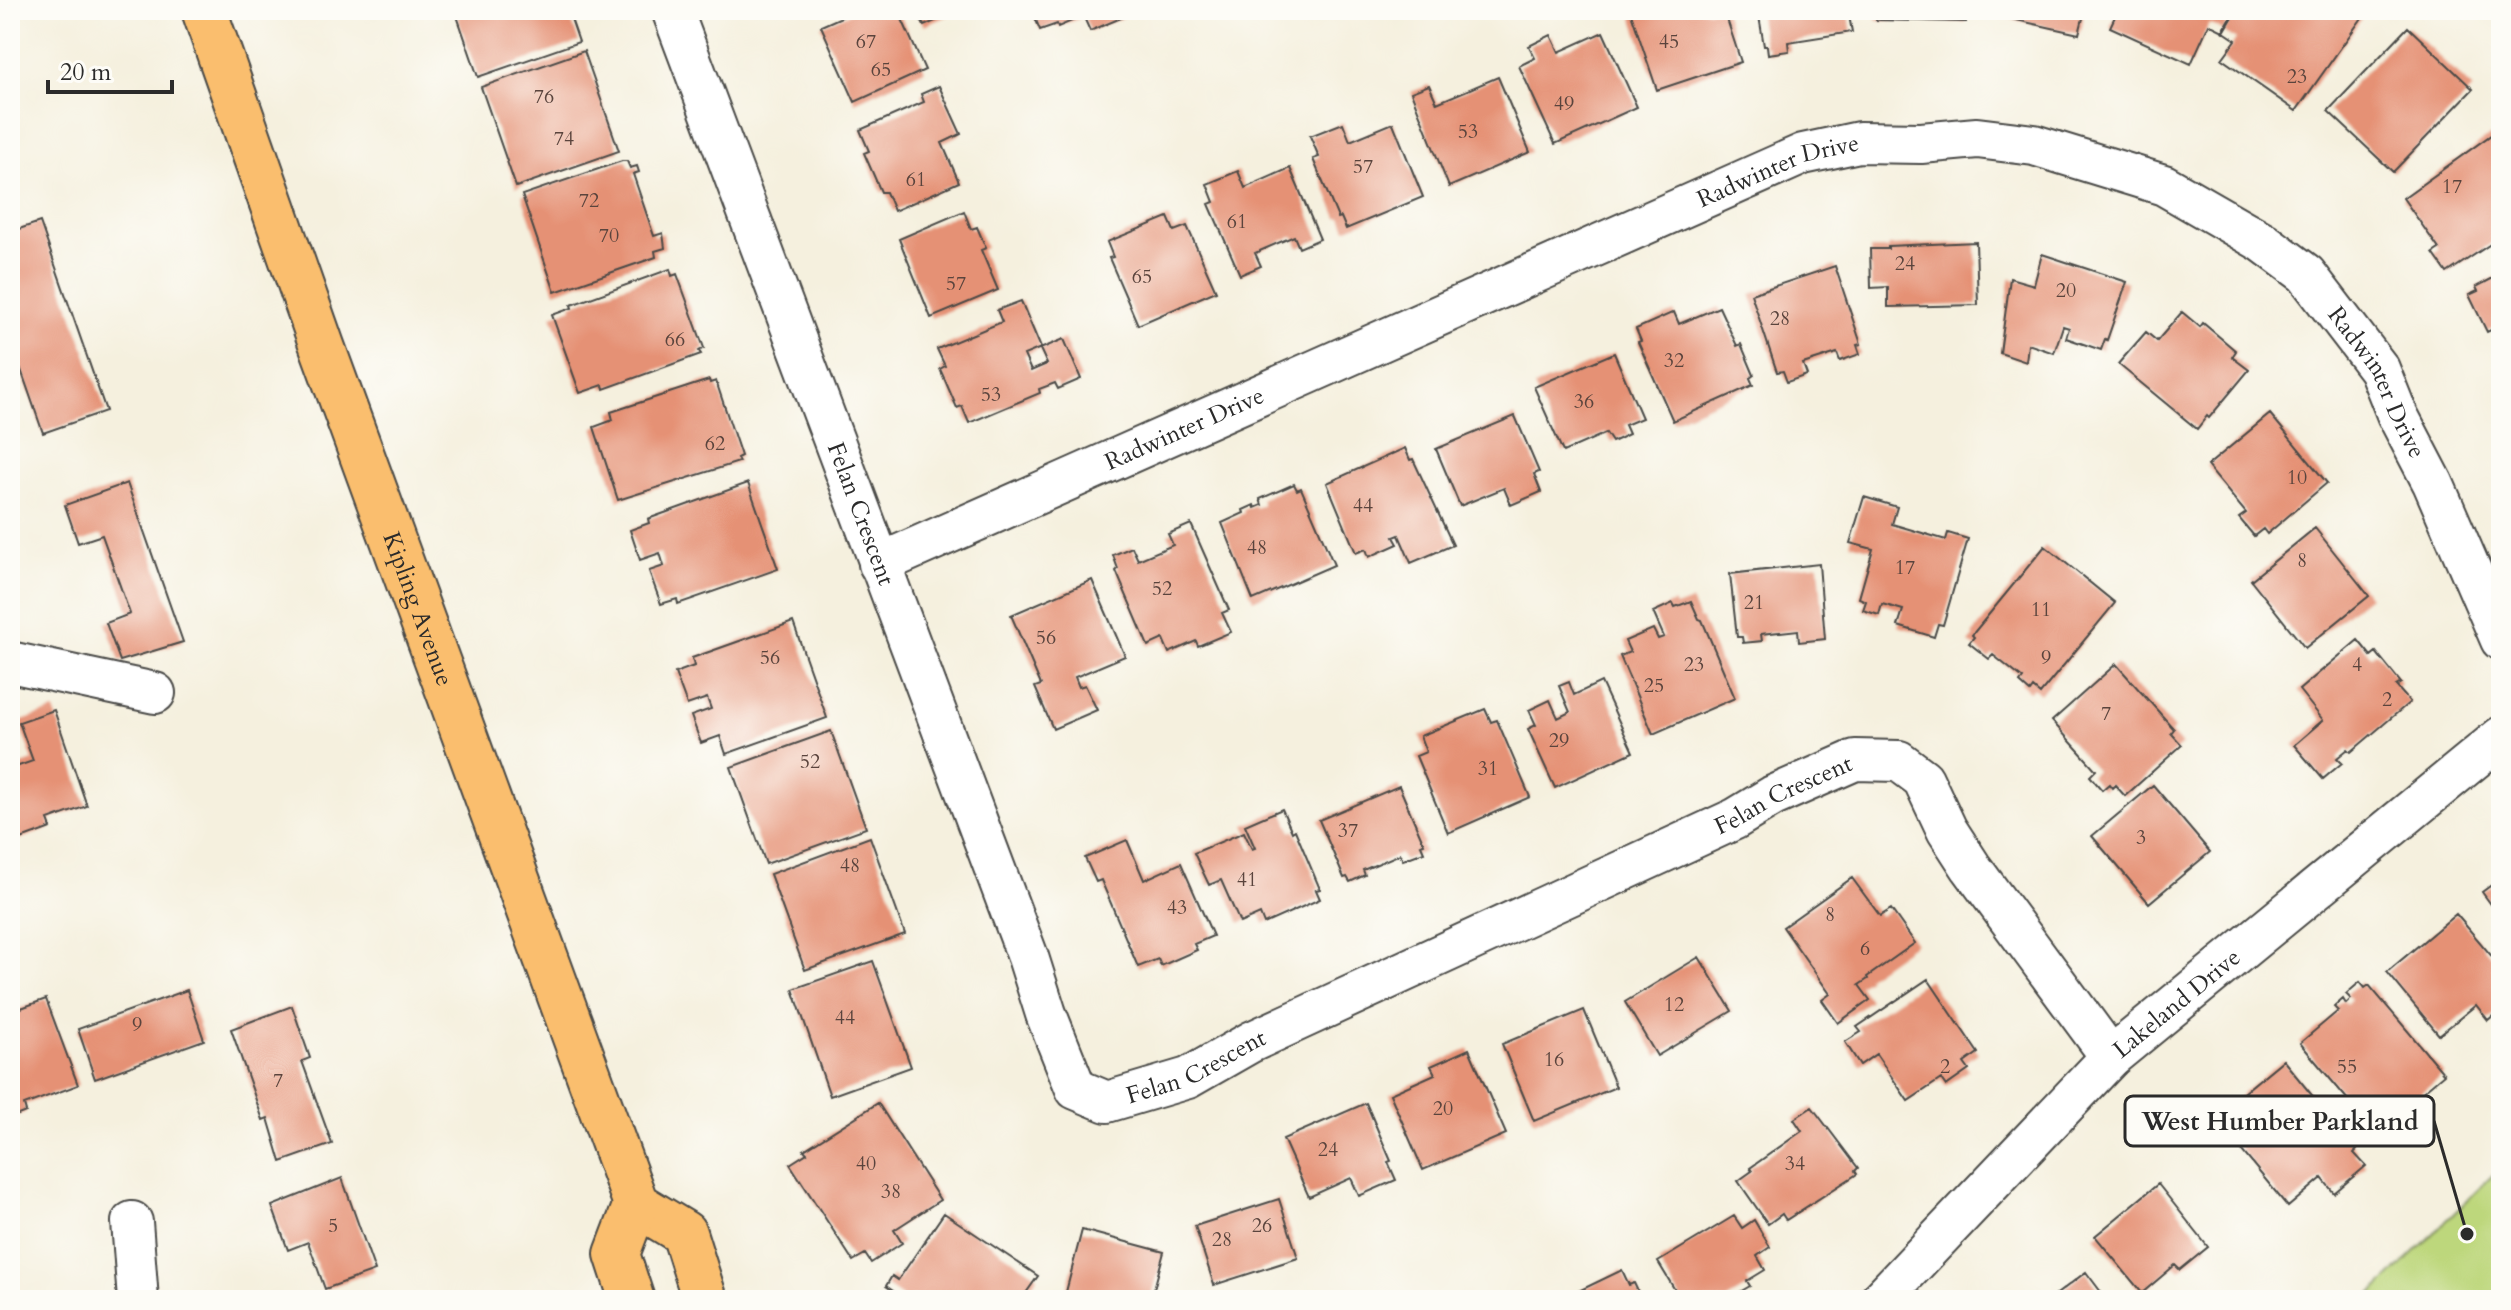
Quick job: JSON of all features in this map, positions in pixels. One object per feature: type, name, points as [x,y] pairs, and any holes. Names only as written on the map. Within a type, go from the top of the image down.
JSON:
[{"type":"main road","name":"Kipling Avenue","points":[[204,10],[322,346],[636,1204]]},
{"type":"main road","points":[[632,1300],[617,1254],[636,1204],[684,1233],[705,1300]]},
{"type":"street","name":"Felan Crescent","points":[[672,10],[1023,943],[1064,1064],[1076,1089],[1107,1102],[1188,1078],[1251,1042],[1735,819],[1773,796],[1855,760],[1899,761],[1923,779],[1947,830],[1971,867],[2111,1057]]},
{"type":"street","name":"Radwinter Drive","points":[[879,564],[1803,154],[1859,142],[1921,143],[1977,138],[2034,145],[2164,185],[2263,242],[2306,274],[2379,369],[2397,414],[2433,483],[2501,640]]},
{"type":"street","points":[[10,662],[155,693]]},
{"type":"street","name":"Lakeland Drive","points":[[1880,1300],[2111,1057],[2501,737]]},
{"type":"street","points":[[132,1222],[138,1300]]},
{"type":"green space","points":[[2501,1167],[2501,1300],[2366,1300]]},
{"type":"building","points":[[455,10],[568,10],[579,42],[478,77]]},
{"type":"building","points":[[857,10],[916,10],[901,17],[925,70],[855,102],[821,26]]},
{"type":"building","points":[[916,10],[947,10],[949,15],[924,26]]},
{"type":"building","points":[[1032,10],[1123,10],[1126,16],[1090,31],[1082,13],[1078,15],[1079,18],[1058,27],[1057,24],[1040,30]]},
{"type":"building","points":[[1630,10],[1724,10],[1741,62],[1657,90]]},
{"type":"building","points":[[1758,10],[1848,10],[1852,32],[1788,42],[1789,51],[1768,54]]},
{"type":"building","points":[[1877,10],[1966,10],[1966,22],[1876,20]]},
{"type":"building","points":[[1995,10],[2085,10],[2079,34],[1994,15]]},
{"type":"building","points":[[2118,10],[2235,10],[2223,31],[2209,24],[2191,64],[2110,27]]},
{"type":"building","points":[[2237,10],[2358,10],[2364,15],[2296,111],[2222,59],[2236,40],[2224,32]]},
{"type":"building","points":[[2408,27],[2473,89],[2393,172],[2328,111]]},
{"type":"building","points":[[1603,32],[1637,107],[1555,144],[1519,66],[1535,58],[1529,46],[1551,35],[1559,52]]},
{"type":"building","points":[[584,51],[619,151],[516,187],[481,87]]},
{"type":"building","points":[[1498,77],[1530,152],[1449,187],[1411,92],[1429,85],[1437,103]]},
{"type":"building","points":[[939,86],[961,134],[942,143],[959,182],[894,211],[886,192],[881,192],[864,153],[869,151],[860,130],[924,102],[921,94]]},
{"type":"building","points":[[1343,123],[1350,141],[1393,123],[1423,197],[1346,229],[1341,217],[1338,218],[1313,159],[1319,157],[1310,136]]},
{"type":"building","points":[[2498,130],[2501,134],[2501,237],[2447,273],[2433,253],[2439,249],[2403,198]]},
{"type":"building","points":[[627,161],[630,168],[637,166],[639,172],[633,174],[654,236],[663,233],[665,248],[655,251],[656,257],[555,292],[522,195]]},
{"type":"building","points":[[1290,168],[1320,239],[1299,248],[1294,236],[1255,253],[1261,266],[1240,275],[1209,204],[1214,202],[1207,184],[1238,171],[1245,188]]},
{"type":"building","points":[[964,211],[971,229],[977,227],[986,248],[981,250],[998,290],[931,318],[899,239]]},
{"type":"building","points":[[1168,217],[1174,231],[1187,226],[1216,291],[1138,325],[1109,258],[1113,257],[1107,242]]},
{"type":"building","points":[[40,222],[106,411],[43,433],[10,338],[10,232]]},
{"type":"building","points":[[1976,242],[1978,305],[1888,307],[1888,287],[1871,288],[1870,249]]},
{"type":"building","points":[[2042,254],[2127,282],[2101,350],[2066,338],[2069,328],[2063,326],[2054,353],[2028,344],[2026,362],[2000,353],[2010,278],[2034,285]]},
{"type":"building","points":[[1835,266],[1861,344],[1857,345],[1860,354],[1840,361],[1837,353],[1803,364],[1807,375],[1787,382],[1783,371],[1777,372],[1751,294]]},
{"type":"building","points":[[670,269],[672,276],[677,274],[704,348],[699,351],[701,354],[604,389],[603,385],[580,393],[552,315],[572,308],[571,305]]},
{"type":"building","points":[[2501,274],[2501,340],[2495,328],[2487,332],[2469,295],[2478,291],[2476,287]]},
{"type":"building","points":[[1021,301],[1041,348],[1024,355],[1031,371],[1047,364],[1040,349],[1064,339],[1081,379],[1058,389],[1055,383],[1039,389],[1040,393],[969,423],[962,406],[957,408],[940,369],[945,366],[937,349],[1002,322],[997,310]]},
{"type":"building","points":[[1719,307],[1737,346],[1741,344],[1754,375],[1750,378],[1753,385],[1673,421],[1638,342],[1641,341],[1636,329],[1674,312],[1679,324]]},
{"type":"building","points":[[2182,312],[2200,327],[2203,323],[2236,351],[2232,357],[2249,370],[2197,429],[2118,364],[2146,332],[2157,341]]},
{"type":"building","points":[[1614,353],[1642,418],[1625,425],[1629,434],[1612,442],[1606,433],[1563,452],[1534,387]]},
{"type":"building","points":[[709,380],[710,383],[716,381],[741,456],[737,458],[739,462],[618,500],[594,427],[613,420],[611,412]]},
{"type":"building","points":[[2270,414],[2327,483],[2267,534],[2263,529],[2254,536],[2239,518],[2246,513],[2207,466]]},
{"type":"building","points":[[1515,416],[1539,472],[1534,474],[1541,492],[1511,505],[1504,488],[1460,506],[1436,449]]},
{"type":"building","points":[[1405,448],[1453,545],[1411,563],[1399,535],[1394,537],[1398,544],[1369,557],[1366,549],[1356,553],[1327,483]]},
{"type":"building","points":[[127,483],[183,642],[120,661],[106,623],[130,614],[102,535],[78,543],[65,505]]},
{"type":"building","points":[[748,483],[778,569],[678,604],[677,599],[661,604],[649,571],[664,566],[660,553],[640,560],[630,530],[649,523],[648,519]]},
{"type":"building","points":[[1294,484],[1297,490],[1301,488],[1334,565],[1253,600],[1222,523],[1254,505],[1255,508],[1262,505],[1260,499]]},
{"type":"building","points":[[1864,497],[1897,507],[1892,524],[1946,540],[1948,533],[1968,539],[1943,625],[1938,624],[1934,637],[1898,626],[1903,610],[1882,604],[1879,615],[1863,610],[1866,601],[1859,598],[1873,549],[1850,543]]},
{"type":"building","points":[[1191,524],[1229,610],[1222,613],[1231,632],[1198,646],[1196,641],[1169,653],[1163,639],[1148,646],[1116,571],[1113,555],[1132,547],[1138,560],[1173,545],[1168,534]]},
{"type":"building","points":[[2315,528],[2369,596],[2305,648],[2251,580]]},
{"type":"building","points":[[2045,546],[2115,603],[2040,694],[2033,688],[2030,692],[2020,683],[2023,679],[1993,655],[1989,659],[1969,643],[1974,637],[1972,635]]},
{"type":"building","points":[[1819,564],[1825,639],[1799,642],[1798,630],[1761,634],[1762,641],[1743,643],[1742,637],[1737,637],[1730,574]]},
{"type":"building","points":[[1092,580],[1125,656],[1075,677],[1079,687],[1085,685],[1097,710],[1053,729],[1035,687],[1041,685],[1011,615]]},
{"type":"building","points":[[1691,601],[1735,698],[1653,734],[1620,656],[1630,652],[1625,641],[1653,629],[1658,639],[1664,637],[1653,612],[1673,603],[1675,607]]},
{"type":"building","points":[[793,622],[827,718],[726,754],[720,736],[701,743],[691,716],[711,709],[707,698],[687,705],[675,673],[694,666],[692,658]]},
{"type":"building","points":[[2358,640],[2371,656],[2376,652],[2401,683],[2396,686],[2410,702],[2351,752],[2348,749],[2337,758],[2342,763],[2323,779],[2294,745],[2323,720],[2299,690]]},
{"type":"building","points":[[2116,664],[2174,729],[2171,733],[2182,745],[2125,796],[2115,785],[2112,788],[2109,784],[2102,790],[2090,776],[2096,770],[2052,721]]},
{"type":"building","points":[[1569,682],[1574,695],[1601,682],[1633,752],[1555,788],[1528,729],[1536,725],[1529,710],[1550,700],[1558,718],[1570,712],[1559,686]]},
{"type":"building","points":[[1485,709],[1491,722],[1497,720],[1530,797],[1448,833],[1416,756],[1426,752],[1420,736]]},
{"type":"building","points":[[54,710],[87,806],[48,820],[51,828],[10,843],[10,769],[33,761],[19,722]]},
{"type":"building","points":[[831,731],[866,828],[766,864],[731,767]]},
{"type":"building","points":[[2153,785],[2210,852],[2149,903],[2092,836]]},
{"type":"building","points":[[1399,786],[1424,844],[1421,845],[1424,852],[1403,860],[1400,854],[1363,870],[1365,875],[1350,882],[1347,877],[1344,878],[1319,820]]},
{"type":"building","points":[[1282,809],[1292,832],[1295,830],[1320,889],[1316,890],[1320,899],[1264,924],[1260,914],[1240,923],[1221,880],[1209,885],[1194,853],[1244,832],[1252,849],[1255,848],[1245,825]]},
{"type":"building","points":[[870,837],[905,934],[805,970],[770,874]]},
{"type":"building","points":[[1127,840],[1144,880],[1181,863],[1213,936],[1194,944],[1197,950],[1161,966],[1158,959],[1138,967],[1101,880],[1096,882],[1085,858]]},
{"type":"building","points":[[1852,878],[1880,916],[1891,909],[1915,943],[1859,985],[1870,1000],[1838,1023],[1822,1000],[1830,994],[1783,927]]},
{"type":"building","points":[[2501,878],[2501,918],[2482,892]]},
{"type":"building","points":[[2456,914],[2501,967],[2501,1009],[2488,1020],[2476,1005],[2439,1035],[2387,972]]},
{"type":"building","points":[[1699,957],[1732,1011],[1657,1056],[1625,1002]]},
{"type":"building","points":[[873,961],[911,1067],[830,1096],[793,989]]},
{"type":"building","points":[[1928,979],[1978,1053],[1964,1063],[1969,1070],[1946,1086],[1941,1079],[1908,1101],[1876,1054],[1860,1065],[1845,1042],[1861,1032],[1857,1027]]},
{"type":"building","points":[[2360,982],[2365,988],[2369,985],[2444,1074],[2375,1132],[2300,1043],[2338,1011],[2334,1007],[2343,999],[2346,1004],[2351,999],[2346,994]]},
{"type":"building","points":[[187,990],[204,1040],[95,1079],[78,1029]]},
{"type":"building","points":[[46,999],[78,1085],[24,1105],[26,1112],[10,1118],[10,1012]]},
{"type":"building","points":[[292,1006],[310,1058],[302,1061],[332,1144],[281,1162],[268,1118],[263,1120],[231,1029]]},
{"type":"building","points":[[1584,1010],[1616,1087],[1534,1121],[1502,1044]]},
{"type":"building","points":[[1469,1049],[1506,1134],[1423,1170],[1390,1094],[1435,1074],[1431,1066]]},
{"type":"building","points":[[2283,1060],[2357,1150],[2354,1153],[2366,1166],[2334,1193],[2322,1178],[2288,1207],[2214,1117]]},
{"type":"building","points":[[878,1103],[940,1200],[894,1230],[902,1243],[871,1263],[865,1254],[853,1261],[790,1164],[807,1153],[804,1150]]},
{"type":"building","points":[[1366,1103],[1396,1180],[1359,1196],[1351,1178],[1309,1197],[1283,1139]]},
{"type":"building","points":[[1812,1107],[1858,1168],[1855,1171],[1857,1174],[1786,1220],[1782,1214],[1768,1224],[1738,1181],[1752,1171],[1750,1168],[1802,1131],[1794,1119]]},
{"type":"building","points":[[342,1178],[375,1271],[325,1289],[308,1242],[288,1250],[272,1206]]},
{"type":"building","points":[[2158,1184],[2208,1247],[2180,1270],[2175,1265],[2142,1293],[2095,1236]]},
{"type":"building","points":[[1279,1199],[1298,1258],[1214,1285],[1195,1226]]},
{"type":"building","points":[[944,1213],[1038,1276],[1021,1300],[920,1300],[914,1296],[906,1300],[886,1286],[892,1276],[898,1280]]},
{"type":"building","points":[[1734,1216],[1742,1228],[1754,1220],[1770,1247],[1757,1256],[1765,1270],[1747,1281],[1750,1286],[1726,1300],[1681,1300],[1658,1262]]},
{"type":"building","points":[[1082,1230],[1164,1252],[1151,1300],[1068,1300],[1070,1293],[1066,1292]]},
{"type":"building","points":[[1622,1270],[1629,1285],[1634,1283],[1642,1300],[1560,1300]]},
{"type":"building","points":[[2086,1272],[2107,1300],[2049,1300]]},
{"type":"place","name":"West Humber Parkland","points":[[2467,1234]]}]
